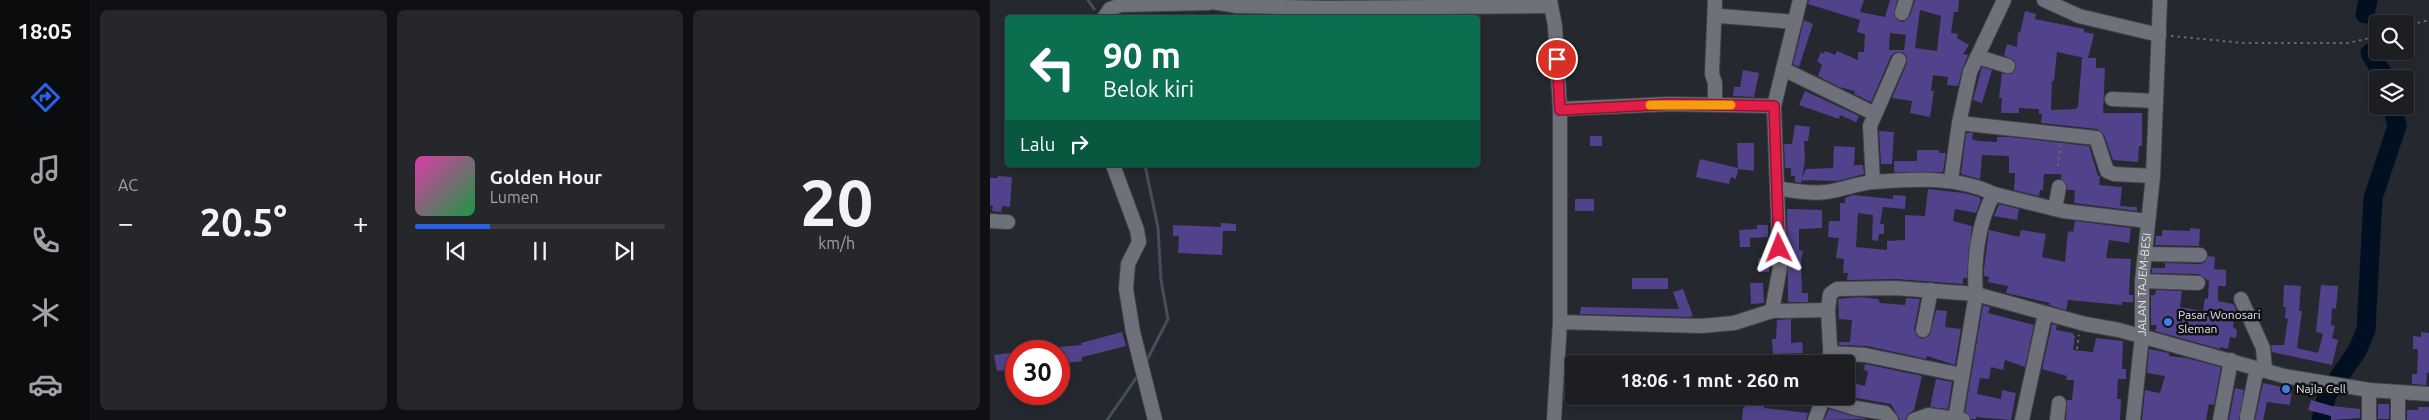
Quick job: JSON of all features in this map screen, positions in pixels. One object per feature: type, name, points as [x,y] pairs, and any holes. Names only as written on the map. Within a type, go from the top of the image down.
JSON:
[{"type":"street","points":[[1715,0],[1712,74],[1715,84],[1715,104]]},
{"type":"street","points":[[1772,311],[1780,267],[1774,106],[1800,0]]},
{"type":"street","points":[[1951,180],[1959,123],[1970,72],[2004,0]]},
{"type":"street","points":[[2044,0],[2079,16],[2159,34]]},
{"type":"street","name":"JALAN TAJEM-BESI","points":[[2160,0],[2153,176],[2142,281],[2142,336],[2261,369],[2317,382],[2369,390],[2429,394]]},
{"type":"street","points":[[1106,15],[1110,9],[1121,5],[1205,2],[1326,8],[1550,3],[1555,26],[1560,110],[1560,322],[1554,420]]},
{"type":"street","points":[[1720,16],[1794,22]]},
{"type":"street","points":[[1978,57],[2008,66]]},
{"type":"street","points":[[1873,182],[1870,130],[1875,114],[1899,60]]},
{"type":"street","points":[[1783,69],[1875,114]]},
{"type":"street","points":[[2112,99],[2156,101]]},
{"type":"street","points":[[1560,110],[1670,104],[1774,106]]},
{"type":"street","points":[[1959,123],[2096,138],[2107,171],[2114,174],[2153,176]]},
{"type":"street","points":[[1114,167],[1137,230],[1139,242],[1128,264],[1126,289],[1133,332],[1155,420]]},
{"type":"street","points":[[1777,188],[1810,193],[1826,192],[1873,182],[1951,180],[1972,184],[1994,194],[2055,209],[2148,221]]},
{"type":"street","points":[[2055,209],[2059,187]]},
{"type":"street","points":[[1914,420],[1928,415],[1958,419],[1962,374],[1976,294],[1975,279],[1979,244],[1988,205],[1994,194]]},
{"type":"street","points":[[990,221],[1008,222]]},
{"type":"street","points":[[2146,254],[2200,255]]},
{"type":"street","points":[[2142,281],[2198,283]]},
{"type":"street","points":[[1830,355],[1828,310],[1830,294],[1837,289],[1931,290],[1976,294],[2045,314],[2142,336],[2132,420]]},
{"type":"street","points":[[1923,330],[1931,290]]},
{"type":"street","points":[[2241,299],[2263,348],[2261,369],[2247,417]]},
{"type":"street","points":[[1560,322],[1701,326],[1734,323],[1772,311],[1828,310]]},
{"type":"street","points":[[2022,420],[2045,314]]},
{"type":"street","points":[[1855,356],[1865,355],[1962,374]]},
{"type":"street","points":[[2220,420],[2231,360]]},
{"type":"street","points":[[2369,390],[2369,420]]},
{"type":"street","points":[[2398,392],[2398,420]]},
{"type":"street","points":[[2057,420],[2059,403]]},
{"type":"street","points":[[1815,420],[1820,405]]},
{"type":"street","points":[[1846,405],[1885,413],[1891,420]]},
{"type":"path","points":[[2414,24],[2429,20]]},
{"type":"path","points":[[2159,34],[2244,43],[2348,43],[2369,38]]},
{"type":"path","points":[[2058,166],[2062,133]]},
{"type":"path","points":[[2077,349],[2081,323]]},
{"type":"building","points":[[1809,0],[1864,0],[1860,12],[1885,17],[1890,0],[1897,0],[1894,15],[1899,21],[1903,22],[1910,16],[1915,0],[1959,0],[1958,12],[1954,12],[1951,33],[1958,34],[1957,38],[1969,45],[1963,54],[1968,55],[1958,86],[1947,85],[1948,77],[1933,75],[1931,91],[1934,91],[1930,117],[1910,113],[1912,101],[1892,98],[1907,63],[1906,55],[1902,52],[1894,53],[1891,56],[1871,102],[1854,94],[1855,91],[1839,87],[1818,76],[1822,65],[1817,61],[1821,52],[1824,54],[1825,51],[1835,55],[1837,51],[1858,60],[1858,52],[1864,52],[1865,34],[1857,32],[1860,20],[1808,4]],"holes":[[[1920,10],[1941,16],[1937,51],[1915,48]],[[1890,33],[1906,35],[1904,50],[1889,50]]]},
{"type":"building","points":[[2025,11],[2036,14],[2035,19],[2084,29],[2084,32],[2094,34],[2088,58],[2096,58],[2096,68],[2105,68],[2103,113],[2142,113],[2142,146],[2139,146],[2138,162],[2113,160],[2104,135],[2097,129],[2041,123],[2042,114],[2039,114],[2039,109],[2019,108],[2019,113],[2001,113],[2002,98],[1999,98],[2002,73],[2010,74],[2016,68],[2014,60],[2004,56],[2007,44],[2017,47],[2018,32],[2020,33]],"holes":[[[2057,52],[2085,58],[2082,58],[2078,107],[2075,109],[2051,110],[2052,81],[2054,81]]]},
{"type":"building","points":[[1804,20],[1813,24],[1799,67],[1793,64]]},
{"type":"building","points":[[1982,67],[1992,70],[1982,103],[1973,100]]},
{"type":"building","points":[[1743,70],[1759,73],[1754,97],[1733,96],[1734,87],[1740,87]]},
{"type":"building","points":[[1805,91],[1859,116],[1856,122],[1840,115],[1839,119],[1799,105]]},
{"type":"building","points":[[1795,125],[1810,127],[1808,141],[1804,141],[1805,160],[1801,183],[1795,182],[1795,176],[1791,176],[1791,168],[1785,168],[1784,144],[1792,144]]},
{"type":"building","points":[[1879,131],[1894,132],[1892,164],[1881,164]]},
{"type":"building","points":[[1966,133],[1973,133],[1972,139],[1978,141],[1997,142],[1997,137],[2010,137],[2089,146],[2098,176],[2100,176],[2099,185],[2122,187],[2120,206],[2137,207],[2137,211],[2074,203],[2075,190],[2067,190],[2067,184],[2061,179],[2061,174],[2044,174],[2043,190],[2040,190],[2039,196],[2014,190],[2015,173],[2009,173],[2009,156],[1982,155],[1980,179],[1961,174]]},
{"type":"building","points":[[1590,136],[1602,136],[1602,146],[1590,146]]},
{"type":"building","points":[[1737,143],[1754,143],[1754,171],[1738,169],[1736,179],[1731,177],[1729,184],[1696,177],[1700,159],[1738,168]]},
{"type":"building","points":[[1834,146],[1855,147],[1854,165],[1863,165],[1864,174],[1838,181],[1801,180],[1806,169],[1833,168]]},
{"type":"building","points":[[1917,150],[1939,150],[1939,153],[1946,153],[1943,172],[1894,172],[1894,161],[1917,161]]},
{"type":"building","points":[[998,176],[1012,177],[1010,207],[1002,206],[1001,212],[992,211],[993,206],[990,205],[990,178],[998,178]]},
{"type":"building","points":[[1928,189],[1964,193],[1979,197],[1981,200],[1976,213],[1955,209],[1953,221],[1972,226],[1967,278],[1963,278],[1963,284],[1896,279],[1847,280],[1848,273],[1843,273],[1844,259],[1836,258],[1839,238],[1828,237],[1829,221],[1840,221],[1840,203],[1845,203],[1845,198],[1853,195],[1893,199],[1893,195],[1906,196],[1905,209],[1883,207],[1880,224],[1884,224],[1884,234],[1879,234],[1878,241],[1872,240],[1873,215],[1858,213],[1856,247],[1887,250],[1887,241],[1905,240],[1905,215],[1925,216]]},
{"type":"building","points":[[1575,199],[1594,199],[1594,211],[1575,211]]},
{"type":"building","points":[[1999,204],[2019,209],[2017,220],[1994,216]]},
{"type":"building","points":[[1787,209],[1822,210],[1822,228],[1799,229],[1799,250],[1803,251],[1801,261],[1802,293],[1808,293],[1808,302],[1788,302]]},
{"type":"building","points":[[2075,221],[2131,228],[2129,243],[2109,240],[2106,258],[2131,259],[2129,295],[2133,295],[2133,302],[2122,302],[2122,305],[2068,300],[2066,310],[2049,305],[2050,303],[2006,293],[2008,286],[1988,282],[1989,277],[1984,276],[1989,230],[2019,237],[2021,230],[2046,234],[2042,257],[2065,262],[2068,231],[2073,232]]},
{"type":"building","points":[[1221,223],[1236,224],[1236,231],[1223,231],[1222,255],[1178,253],[1179,236],[1173,236],[1173,225],[1221,227]]},
{"type":"building","points":[[1757,225],[1768,225],[1768,237],[1750,238],[1750,247],[1740,247],[1739,230],[1757,229]]},
{"type":"building","points":[[2190,228],[2200,229],[2199,246],[2155,245],[2156,236],[2162,236],[2162,230],[2190,231]]},
{"type":"building","points":[[2208,256],[2215,257],[2214,269],[2226,270],[2226,286],[2218,286],[2218,301],[2233,304],[2236,308],[2233,327],[2237,330],[2236,338],[2230,337],[2228,349],[2220,347],[2220,349],[2155,331],[2157,325],[2151,325],[2151,295],[2155,295],[2156,290],[2182,291],[2180,307],[2203,311],[2205,298],[2208,299],[2209,281],[2198,274],[2152,273],[2152,268],[2165,268],[2165,263],[2200,264],[2205,262]]},
{"type":"building","points":[[1758,258],[1769,258],[1769,272],[1758,272]]},
{"type":"building","points":[[1632,278],[1668,278],[1668,289],[1632,289]]},
{"type":"building","points":[[1750,283],[1763,283],[1764,303],[1751,304]]},
{"type":"building","points":[[2284,285],[2301,286],[2299,311],[2302,311],[2297,348],[2318,353],[2323,334],[2316,332],[2321,285],[2338,286],[2336,309],[2332,308],[2331,325],[2335,326],[2332,338],[2338,340],[2332,365],[2272,352],[2271,345],[2284,345],[2288,319],[2285,318],[2286,307],[2283,307]]},
{"type":"building","points":[[1683,289],[1693,316],[1580,314],[1581,307],[1679,309],[1673,292]]},
{"type":"building","points":[[1859,297],[1878,299],[1880,303],[1905,305],[1906,298],[1920,299],[1914,329],[1917,336],[1922,339],[1930,335],[1936,310],[1947,311],[1945,327],[1961,329],[1955,365],[1927,356],[1926,359],[1867,346],[1839,345],[1839,342],[1850,342],[1852,320],[1839,319],[1838,299]]},
{"type":"building","points":[[1983,305],[1990,307],[1988,313],[2034,325],[2025,367],[2005,360],[2003,370],[1991,367],[1989,379],[1980,378],[1977,394],[2001,399],[2002,390],[2016,393],[2011,420],[1976,417],[1976,419],[1971,419],[1965,412]]},
{"type":"building","points":[[1791,319],[1791,343],[1802,342],[1803,353],[1773,354],[1772,339],[1776,339],[1777,320]]},
{"type":"building","points":[[2052,324],[2057,325],[2056,330],[2073,333],[2075,336],[2073,350],[2093,352],[2096,338],[2123,341],[2122,369],[2126,369],[2126,379],[2118,379],[2117,399],[2121,399],[2120,420],[2066,420],[2067,400],[2072,400],[2074,380],[2066,380],[2067,376],[2042,369]]},
{"type":"building","points":[[1122,332],[1126,346],[1082,357],[1082,361],[1070,363],[1070,346],[1082,345],[1081,343]]},
{"type":"building","points":[[2421,332],[2429,333],[2429,373],[2427,373],[2426,385],[2412,384],[2412,374],[2417,374],[2418,349],[2413,349],[2413,336],[2421,337]]},
{"type":"building","points":[[2149,349],[2169,353],[2169,356],[2186,358],[2221,367],[2214,405],[2209,404],[2206,420],[2142,420],[2145,390],[2160,393],[2165,376],[2147,373]]},
{"type":"building","points":[[1005,354],[1005,370],[997,371],[994,355]]},
{"type":"building","points":[[1865,364],[1922,376],[1914,410],[1908,414],[1905,420],[1900,420],[1891,404],[1855,398],[1855,383],[1865,386],[1868,371],[1864,370]]},
{"type":"building","points":[[1936,379],[1952,382],[1948,409],[1930,407]]},
{"type":"building","points":[[2263,383],[2292,389],[2290,405],[2267,402],[2263,420],[2255,420]]},
{"type":"building","points":[[2235,388],[2244,390],[2239,420],[2229,420]]},
{"type":"building","points":[[2311,400],[2332,406],[2360,409],[2360,418],[2331,420],[2331,416],[2308,410]]},
{"type":"building","points":[[2378,404],[2389,404],[2389,419],[2378,419]]},
{"type":"building","points":[[1747,405],[1764,405],[1764,408],[1808,413],[1806,420],[1742,420],[1743,408]]},
{"type":"building","points":[[2418,407],[2429,407],[2429,420],[2407,420],[2407,410],[2418,410]]},
{"type":"building","points":[[1829,409],[1853,416],[1868,419],[1824,420]]},
{"type":"waterway","points":[[1088,0],[1094,9]]},
{"type":"waterway","points":[[2365,14],[2368,0]]},
{"type":"waterway","points":[[2374,60],[2380,70]]},
{"type":"waterway","points":[[2321,420],[2327,394],[2357,351],[2366,330],[2373,198],[2397,126],[2394,115]]},
{"type":"waterway","points":[[1145,167],[1158,228],[1161,280],[1168,319],[1146,362]]},
{"type":"waterway","points":[[1107,420],[1137,377]]},
{"type":"slow traffic","points":[[1650,105],[1731,105]]},
{"type":"place","name":"Pasar Wonosari Sleman","points":[[2168,322]]},
{"type":"place","name":"Najla Cell","points":[[2286,389]]},
{"type":"route","points":[[1557,59],[1560,110],[1670,104],[1774,106],[1779,248]]}]
